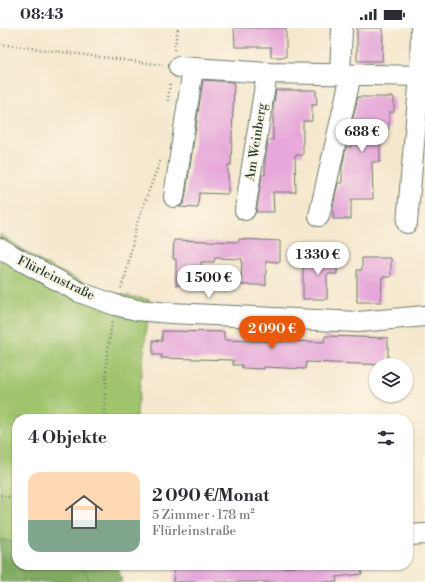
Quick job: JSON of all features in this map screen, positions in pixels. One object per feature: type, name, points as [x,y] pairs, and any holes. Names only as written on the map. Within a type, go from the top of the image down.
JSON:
[{"type":"street","points":[[319,216],[346,75],[342,28]]},
{"type":"street","points":[[407,223],[422,76],[421,28]]},
{"type":"street","points":[[174,196],[181,67],[267,73],[422,76]]},
{"type":"street","name":"Am Weinberg","points":[[245,210],[267,73]]},
{"type":"street","name":"Flürleinstraße","points":[[0,248],[78,292],[115,305],[138,310],[170,313],[358,322],[425,316]]},
{"type":"street","points":[[413,535],[425,534]]},
{"type":"path","points":[[168,107],[181,67],[178,28]]},
{"type":"path","points":[[0,44],[181,67]]},
{"type":"path","points":[[104,414],[107,355],[115,305],[126,274],[136,226],[155,177],[161,156]]},
{"type":"path","points":[[0,495],[12,498]]},
{"type":"path","points":[[83,570],[89,582]]},
{"type":"green space","points":[[0,234],[43,263],[85,283],[115,293],[150,300],[137,414],[12,414],[12,542],[0,539]]},
{"type":"green space","points":[[0,539],[12,542],[12,570],[119,570],[122,582],[0,582]]},
{"type":"building","points":[[234,28],[286,28],[286,57],[271,57],[271,47],[235,47]]},
{"type":"building","points":[[357,28],[382,28],[382,61],[357,61]]},
{"type":"building","points":[[203,80],[234,82],[231,165],[228,165],[228,194],[199,193],[198,208],[179,207],[183,204],[185,199]]},
{"type":"building","points":[[276,90],[316,90],[317,105],[312,105],[312,121],[303,121],[303,155],[295,155],[296,192],[273,192],[274,212],[256,212],[262,175],[265,175],[268,140],[273,140],[273,107]]},
{"type":"building","points":[[358,97],[394,97],[394,112],[389,112],[389,129],[380,129],[380,162],[372,162],[373,199],[351,199],[351,219],[333,219],[333,206],[338,183],[342,183],[342,168],[346,147],[351,147],[350,130]]},
{"type":"building","points":[[239,239],[280,241],[280,262],[266,261],[266,285],[241,285],[242,259],[215,258],[214,262],[201,262],[200,286],[176,285],[176,259],[173,259],[174,240],[239,242]]},
{"type":"building","points":[[308,255],[337,255],[337,274],[327,274],[327,299],[303,299],[303,267],[308,267]]},
{"type":"building","points":[[362,258],[391,258],[391,277],[382,277],[381,302],[357,302],[357,270],[362,270]]},
{"type":"building","points":[[162,331],[224,332],[224,340],[283,342],[324,342],[325,336],[388,338],[388,358],[369,358],[369,364],[306,362],[305,369],[264,367],[264,369],[242,368],[242,365],[233,365],[233,360],[161,358],[162,355],[153,355],[153,340],[162,341]]},
{"type":"building","points":[[174,570],[362,570],[362,574],[336,577],[337,582],[173,582]]}]
